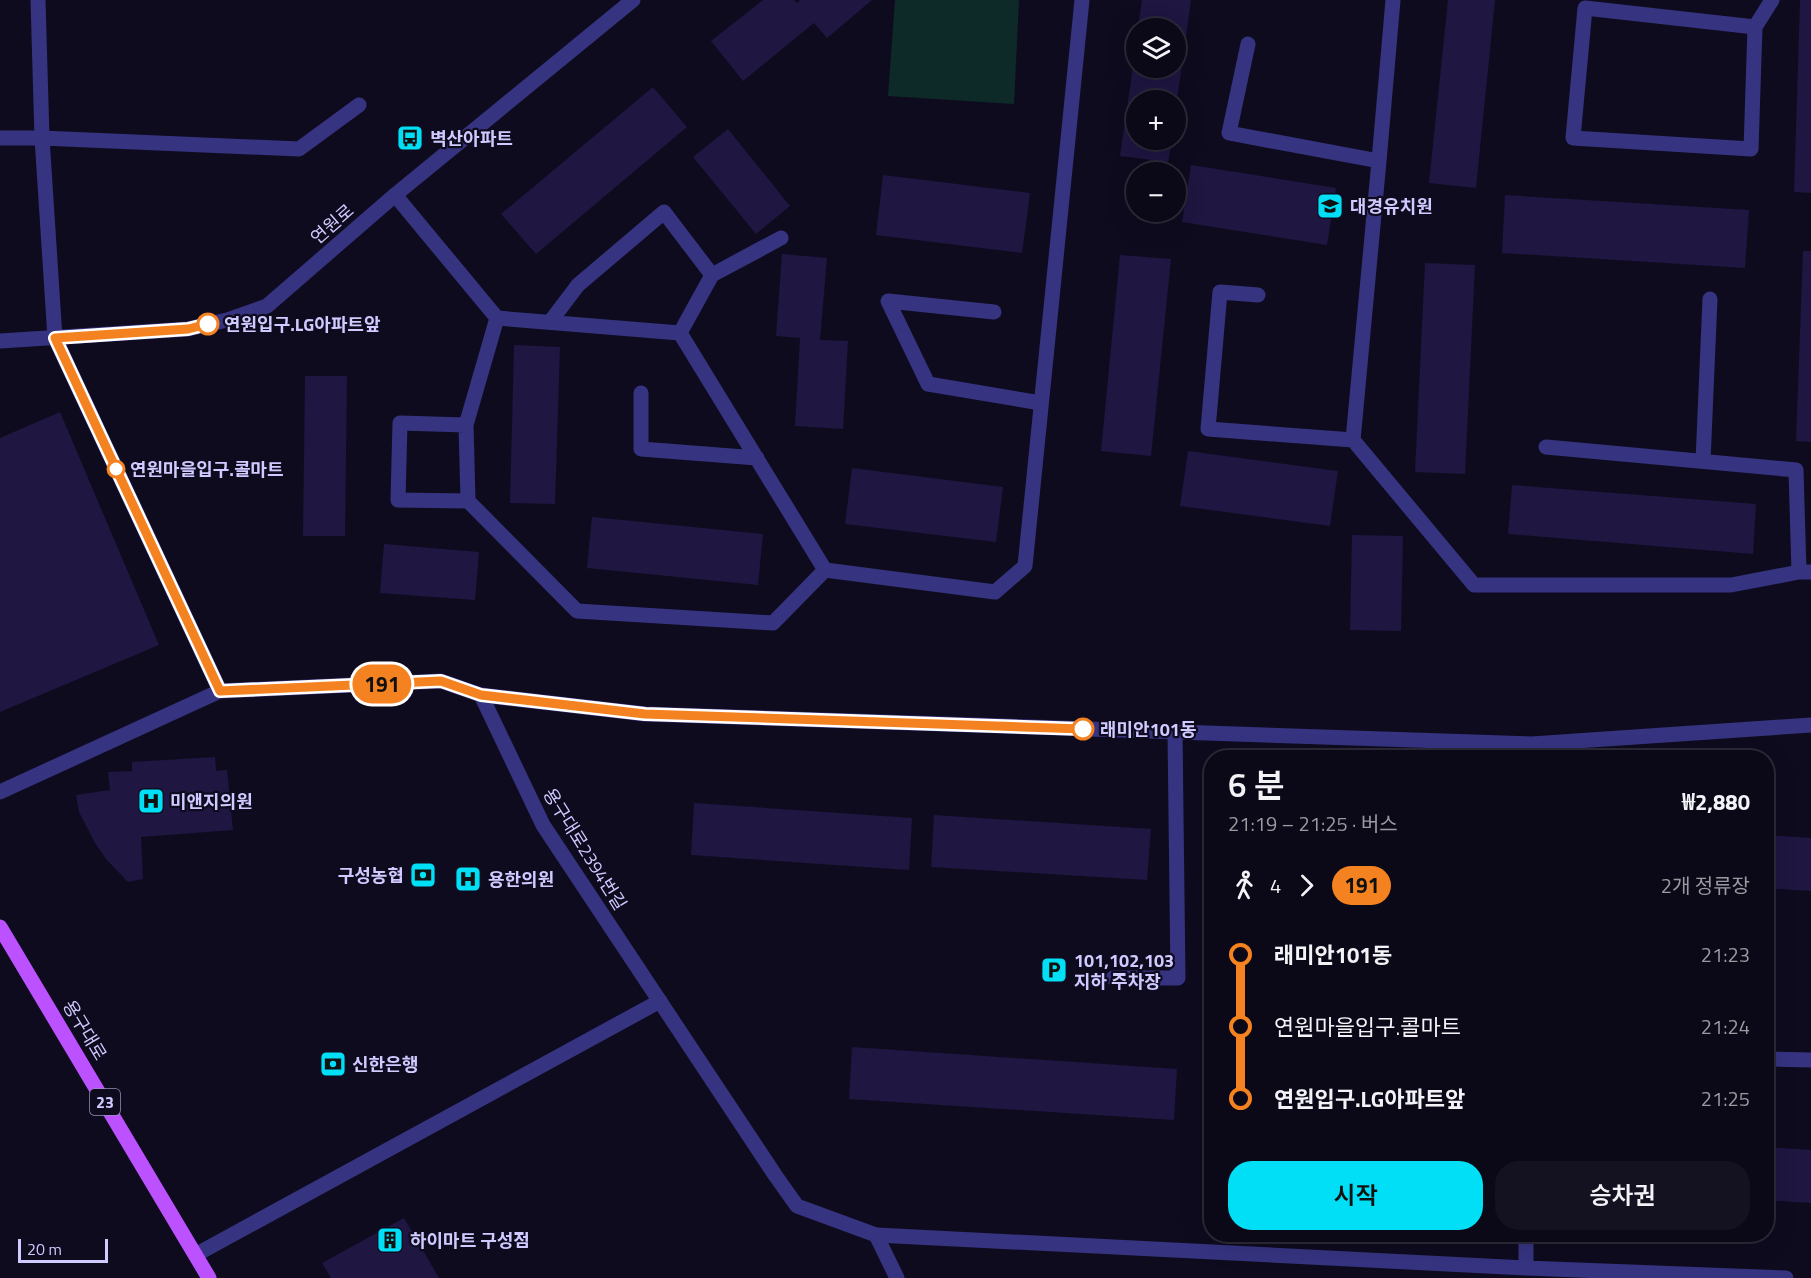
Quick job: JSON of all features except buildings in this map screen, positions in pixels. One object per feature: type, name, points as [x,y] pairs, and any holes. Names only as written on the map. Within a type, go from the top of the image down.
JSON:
[{"type":"main road","name":"용구대로","points":[[0,927],[209,1278]]},
{"type":"street","points":[[38,0],[42,138],[55,338],[220,691]]},
{"type":"street","name":"연원로","points":[[0,341],[188,329],[227,320],[267,306],[396,195],[633,0]]},
{"type":"street","points":[[825,570],[995,592],[1025,566],[1082,0]]},
{"type":"street","points":[[1393,0],[1353,440],[1474,585],[1731,585],[1805,572],[1796,470],[1546,447]]},
{"type":"street","points":[[1755,27],[1586,8],[1573,138],[1751,149],[1755,27],[1772,0]]},
{"type":"street","points":[[1248,44],[1229,133],[1379,161]]},
{"type":"street","points":[[0,138],[299,149],[359,105]]},
{"type":"street","points":[[396,195],[496,318],[680,333]]},
{"type":"street","points":[[550,322],[578,285],[664,212],[712,275]]},
{"type":"street","points":[[680,333],[712,275],[780,238]]},
{"type":"street","points":[[1258,295],[1220,292],[1208,429],[1353,440]]},
{"type":"street","points":[[1702,461],[1710,299]]},
{"type":"street","points":[[994,312],[888,300],[928,384],[1041,404]]},
{"type":"street","points":[[496,318],[466,425],[468,501],[577,611],[773,623],[825,570]]},
{"type":"street","points":[[680,333],[825,570]]},
{"type":"street","points":[[640,393],[640,449],[757,458]]},
{"type":"street","points":[[466,425],[399,423],[398,500],[468,501]]},
{"type":"street","points":[[0,792],[220,691],[441,681],[481,695],[645,714],[1175,732],[1513,750]]},
{"type":"street","name":"용구대로2394번길","points":[[481,695],[543,825],[797,1206],[876,1235],[1526,1268],[1786,1278]]},
{"type":"street","points":[[1543,750],[1811,725]]},
{"type":"street","points":[[1113,978],[1178,978],[1175,732]]},
{"type":"street","points":[[196,1254],[660,1001]]},
{"type":"street","points":[[1774,1059],[1811,1060]]},
{"type":"street","points":[[876,1235],[897,1278]]},
{"type":"street","points":[[1526,1242],[1526,1268]]},
{"type":"green space","points":[[895,0],[1019,0],[1014,104],[888,96]]},
{"type":"bus line","name":"191","points":[[208,324],[188,329],[55,338],[220,691],[441,681],[481,695],[645,714],[1083,729]]},
{"type":"place","name":"벽산아파트","points":[[410,138]]},
{"type":"place","name":"대경유치원","points":[[1330,206]]},
{"type":"place","name":"연원입구.LG아파트앞","points":[[208,324]]},
{"type":"place","name":"연원마을입구.콜마트","points":[[116,469]]},
{"type":"place","name":"래미안101동","points":[[1083,729]]},
{"type":"place","name":"미앤지의원","points":[[151,801]]},
{"type":"place","name":"구성농협","points":[[423,875]]},
{"type":"place","name":"용한의원","points":[[468,879]]},
{"type":"place","name":"101,102,103 지하 주차장","points":[[1054,970]]},
{"type":"place","name":"신한은행","points":[[333,1064]]},
{"type":"place","name":"하이마트 구성점","points":[[390,1240]]}]
